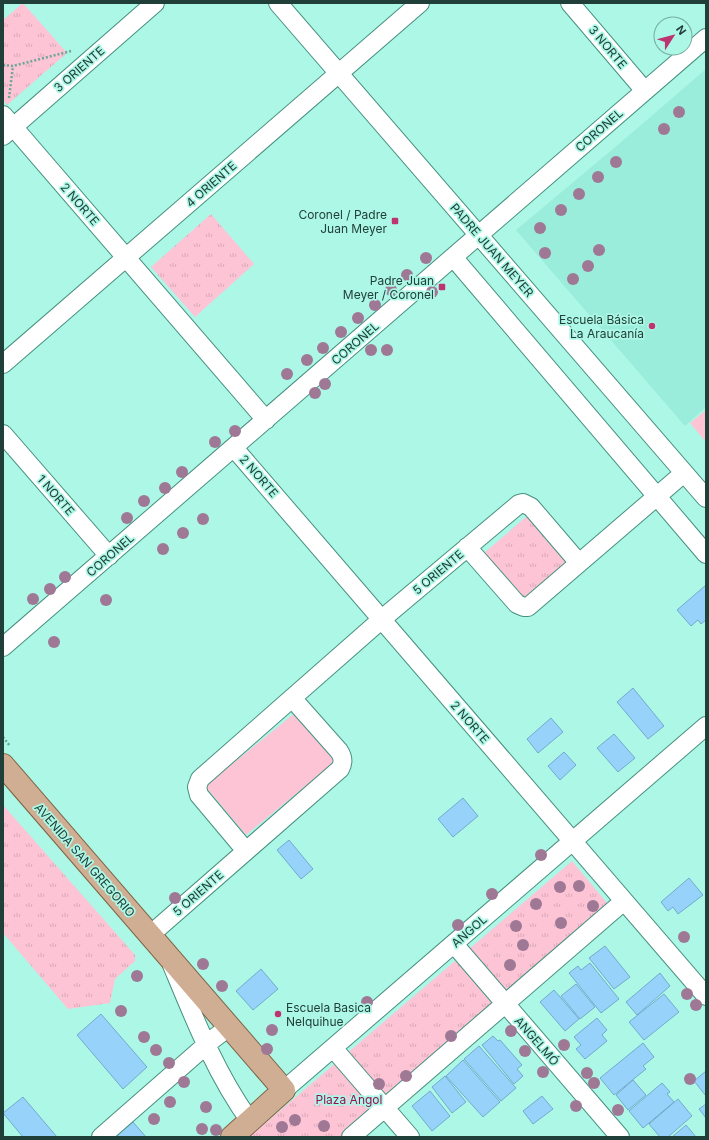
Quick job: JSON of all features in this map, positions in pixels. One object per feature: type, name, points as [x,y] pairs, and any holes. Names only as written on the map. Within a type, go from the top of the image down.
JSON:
[{"type":"main road","name":"AVENIDA SAN GREGORIO","points":[[3,765],[284,1090]]},
{"type":"main road","name":"ANGOL","points":[[232,1137],[284,1090]]},
{"type":"street","name":"3 ORIENTE","points":[[7,119],[155,3]]},
{"type":"street","name":"PADRE JUAN MEYER","points":[[278,3],[706,498]]},
{"type":"street","name":"4 ORIENTE","points":[[3,364],[420,3]]},
{"type":"street","name":"3 NORTE","points":[[570,3],[645,91]]},
{"type":"street","name":"CORONEL","points":[[3,647],[706,38]]},
{"type":"street","name":"2 NORTE","points":[[7,119],[266,420]]},
{"type":"street","points":[[453,257],[706,554]]},
{"type":"street","name":"1 NORTE","points":[[3,434],[109,556]]},
{"type":"street","name":"2 NORTE","points":[[234,448],[706,996]]},
{"type":"street","points":[[468,547],[517,604],[528,607],[684,473]]},
{"type":"street","name":"5 ORIENTE","points":[[246,851],[199,795],[197,791],[198,782],[382,619],[515,507],[523,504],[531,507],[579,563]]},
{"type":"street","name":"5 ORIENTE","points":[[150,935],[337,772],[342,765],[342,756],[339,751],[292,698]]},
{"type":"street","name":"ANGOL","points":[[284,1090],[706,726]]},
{"type":"street","points":[[351,1137],[624,901]]},
{"type":"street","name":"ANGELMÓ","points":[[454,944],[620,1137]]},
{"type":"street","name":"AVENIDA SAN GREGORIO","points":[[167,955],[206,1046],[242,1110],[250,1121]]},
{"type":"street","points":[[101,1137],[229,1027]]},
{"type":"street","points":[[333,1048],[410,1137]]},
{"type":"path","points":[[3,65],[13,66],[73,50]]},
{"type":"path","points":[[7,119],[13,66]]},
{"type":"shaded area","name":"Escuela Básica La Araucanía","points":[[706,69],[706,407],[685,426],[516,230]]},
{"type":"green space","points":[[23,3],[67,53],[7,105],[3,100],[3,20]]},
{"type":"green space","points":[[211,214],[254,264],[195,317],[151,267]]},
{"type":"green space","points":[[706,410],[706,442],[690,423]]},
{"type":"green space","points":[[527,516],[568,562],[526,600],[484,553]]},
{"type":"green space","points":[[296,712],[336,761],[246,835],[205,786]]},
{"type":"green space","points":[[3,805],[135,955],[135,961],[115,979],[110,1003],[68,1009],[3,933]]},
{"type":"green space","name":"Plaza Angol","points":[[572,861],[618,916],[362,1137],[249,1137]]},
{"type":"building","points":[[706,585],[706,620],[701,624],[698,620],[691,626],[677,610]]},
{"type":"building","points":[[633,688],[664,726],[648,739],[617,702]]},
{"type":"building","points":[[551,718],[563,732],[538,753],[527,739]]},
{"type":"building","points":[[614,734],[635,758],[618,772],[597,748]]},
{"type":"building","points":[[564,752],[576,765],[560,780],[548,766]]},
{"type":"building","points":[[463,798],[478,816],[453,837],[438,819]]},
{"type":"building","points":[[289,840],[313,869],[301,879],[277,850]]},
{"type":"building","points":[[689,878],[703,895],[678,914],[673,907],[668,911],[661,902]]},
{"type":"building","points":[[605,946],[630,977],[614,989],[589,958]]},
{"type":"building","points":[[590,963],[619,999],[601,1013],[569,973],[578,966],[581,970]]},
{"type":"building","points":[[261,969],[278,989],[253,1010],[236,991]]},
{"type":"building","points":[[660,973],[670,986],[637,1015],[626,1002]]},
{"type":"building","points":[[576,984],[595,1007],[580,1019],[561,996]]},
{"type":"building","points":[[554,990],[579,1019],[565,1031],[540,1002]]},
{"type":"building","points":[[664,994],[679,1012],[644,1040],[629,1022]]},
{"type":"building","points":[[101,1014],[147,1067],[123,1089],[77,1035]]},
{"type":"building","points":[[597,1018],[607,1030],[602,1035],[607,1041],[585,1059],[576,1049],[581,1045],[574,1037]]},
{"type":"building","points":[[493,1036],[498,1041],[500,1040],[522,1065],[517,1069],[523,1076],[514,1084],[482,1045]]},
{"type":"building","points":[[643,1043],[654,1057],[643,1066],[646,1069],[614,1095],[600,1078]]},
{"type":"building","points":[[479,1046],[516,1088],[501,1101],[464,1059]]},
{"type":"building","points":[[463,1060],[500,1102],[483,1117],[446,1076]]},
{"type":"building","points":[[706,1071],[706,1096],[694,1081]]},
{"type":"building","points":[[445,1076],[466,1102],[452,1113],[432,1087]]},
{"type":"building","points":[[633,1080],[646,1095],[628,1110],[616,1095]]},
{"type":"building","points":[[662,1083],[670,1092],[667,1094],[674,1102],[643,1128],[629,1111]]},
{"type":"building","points":[[430,1091],[450,1116],[432,1131],[412,1106]]},
{"type":"building","points":[[542,1096],[553,1109],[533,1124],[523,1111]]},
{"type":"building","points":[[23,1097],[57,1137],[23,1137],[3,1113]]},
{"type":"building","points":[[678,1099],[692,1116],[668,1137],[660,1137],[649,1124]]},
{"type":"building","points":[[706,1104],[706,1118],[699,1109]]},
{"type":"building","points":[[133,1122],[146,1137],[115,1137]]},
{"type":"building","points":[[686,1125],[696,1137],[672,1137]]},
{"type":"place","name":"Coronel / Padre Juan Meyer","points":[[395,221]]},
{"type":"place","name":"Padre Juan Meyer / Coronel","points":[[442,287]]},
{"type":"place","name":"Escuela Básica La Araucanía","points":[[652,326]]},
{"type":"place","name":"Escuela Basica Nelquihue","points":[[278,1014]]}]
